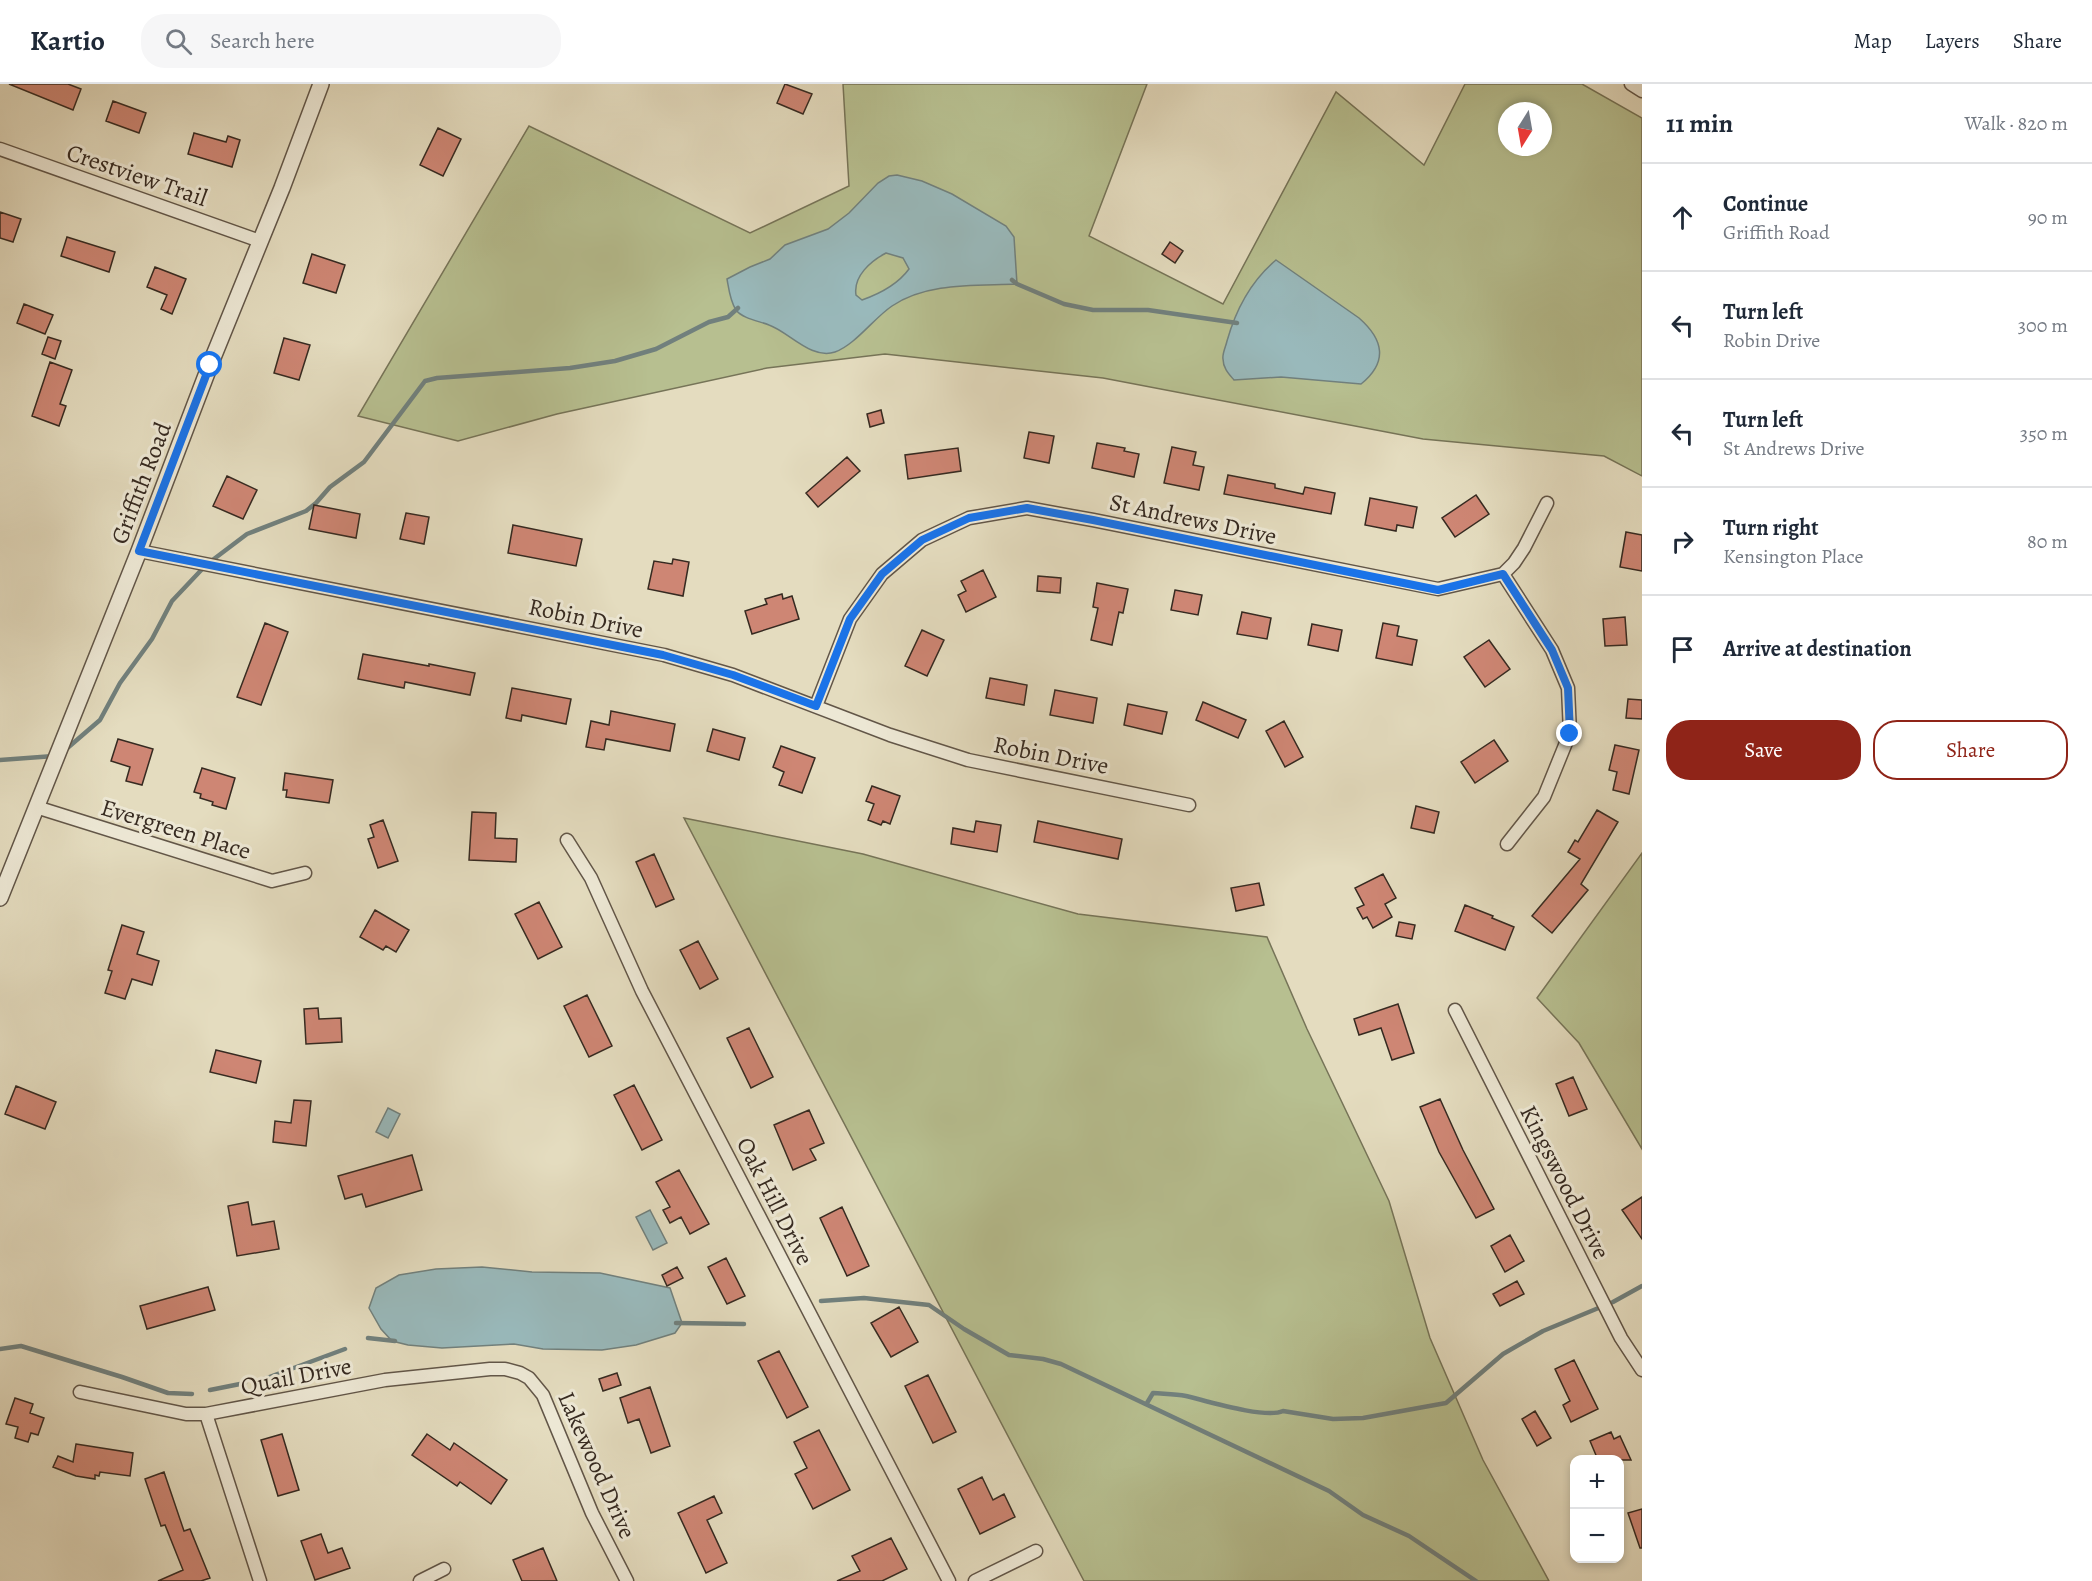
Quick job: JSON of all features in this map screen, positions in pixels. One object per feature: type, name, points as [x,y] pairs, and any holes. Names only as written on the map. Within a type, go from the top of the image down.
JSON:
[{"type":"street","name":"Griffith Road","points":[[0,898],[139,551],[321,84]]},
{"type":"street","points":[[1631,84],[1642,91]]},
{"type":"street","name":"Crestview Trail","points":[[0,150],[261,241]]},
{"type":"street","points":[[1506,844],[1544,797],[1570,734],[1568,688],[1556,659],[1503,574],[1524,548],[1548,503]]},
{"type":"street","name":"St Andrews Drive","points":[[816,706],[850,619],[882,574],[922,540],[969,518],[1027,508],[1438,590],[1503,574]]},
{"type":"street","name":"Robin Drive","points":[[139,551],[663,655],[733,675],[890,735],[968,760],[1189,805]]},
{"type":"street","name":"Evergreen Place","points":[[36,807],[272,881],[305,873]]},
{"type":"street","name":"Oak Hill Drive","points":[[567,840],[591,878],[642,991],[949,1581]]},
{"type":"street","name":"Kingswood Drive","points":[[1455,1010],[1621,1338],[1642,1370]]},
{"type":"street","name":"Quail Drive","points":[[80,1392],[186,1414],[206,1414],[385,1380],[490,1369],[505,1369],[520,1373]]},
{"type":"street","name":"Lakewood Drive","points":[[520,1373],[529,1378],[543,1395],[592,1513],[627,1581]]},
{"type":"street","points":[[206,1414],[260,1581]]},
{"type":"street","points":[[975,1581],[1036,1551]]},
{"type":"street","points":[[420,1581],[444,1569]]},
{"type":"green space","points":[[843,84],[1147,84],[1089,236],[1223,304],[1336,92],[1424,165],[1465,84],[1582,84],[1642,118],[1642,476],[1604,456],[1423,439],[1103,378],[885,354],[767,368],[557,414],[458,441],[358,416],[529,126],[750,233],[849,186]]},
{"type":"green space","points":[[684,818],[863,854],[1078,914],[1267,937],[1307,1029],[1389,1201],[1430,1338],[1483,1460],[1549,1581],[1084,1581]]},
{"type":"green space","points":[[1642,853],[1642,1149],[1579,1043],[1537,998]]},
{"type":"water","points":[[897,175],[922,181],[952,194],[1006,226],[1014,237],[1017,284],[936,289],[906,298],[878,317],[842,349],[826,353],[809,349],[777,328],[747,318],[736,310],[727,279],[770,259],[785,245],[828,229],[849,213],[878,183],[889,176]],"holes":[[[886,253],[903,258],[909,269],[894,284],[862,300],[856,295],[860,275],[875,260]]]},
{"type":"water","points":[[1276,260],[1359,318],[1374,334],[1380,351],[1379,359],[1376,368],[1361,384],[1281,377],[1234,380],[1227,371],[1223,355],[1235,318],[1252,286]]},
{"type":"water","points":[[388,1108],[400,1114],[388,1138],[376,1132]]},
{"type":"water","points":[[650,1210],[667,1243],[653,1250],[636,1217]]},
{"type":"water","points":[[482,1267],[532,1272],[600,1273],[670,1288],[682,1323],[675,1333],[636,1345],[602,1350],[543,1349],[514,1344],[442,1348],[392,1341],[381,1329],[369,1308],[376,1288],[399,1275],[436,1269]]},
{"type":"building","points":[[9,84],[68,84],[81,89],[73,110]]},
{"type":"building","points":[[785,84],[812,94],[803,114],[777,103]]},
{"type":"building","points":[[113,101],[146,113],[139,133],[106,121]]},
{"type":"building","points":[[438,128],[461,139],[443,176],[420,165]]},
{"type":"building","points":[[194,133],[226,142],[228,136],[240,140],[232,167],[188,154]]},
{"type":"building","points":[[0,212],[21,219],[13,242],[0,238]]},
{"type":"building","points":[[67,237],[115,252],[109,272],[61,256]]},
{"type":"building","points":[[1170,242],[1183,251],[1175,263],[1162,254]]},
{"type":"building","points":[[312,254],[345,265],[336,293],[303,283]]},
{"type":"building","points":[[155,267],[186,279],[172,314],[161,309],[167,295],[147,287]]},
{"type":"building","points":[[24,304],[53,315],[45,334],[17,323]]},
{"type":"building","points":[[48,337],[61,341],[55,359],[42,354]]},
{"type":"building","points":[[284,338],[310,345],[299,380],[274,373]]},
{"type":"building","points":[[50,362],[72,370],[60,404],[66,406],[59,426],[32,416]]},
{"type":"building","points":[[881,410],[884,423],[870,427],[867,414]]},
{"type":"building","points":[[1029,432],[1054,436],[1049,463],[1024,458]]},
{"type":"building","points":[[1097,443],[1125,448],[1124,451],[1139,454],[1134,477],[1092,468]]},
{"type":"building","points":[[1172,447],[1196,452],[1193,465],[1204,467],[1199,490],[1164,483]]},
{"type":"building","points":[[958,448],[961,471],[908,479],[905,455]]},
{"type":"building","points":[[847,457],[860,471],[818,507],[806,493]]},
{"type":"building","points":[[1228,475],[1275,484],[1275,488],[1303,494],[1305,487],[1335,493],[1331,514],[1224,494]]},
{"type":"building","points":[[227,476],[257,490],[243,519],[213,506]]},
{"type":"building","points":[[1476,495],[1489,514],[1455,537],[1442,518]]},
{"type":"building","points":[[1370,498],[1417,507],[1413,528],[1397,525],[1396,531],[1365,525]]},
{"type":"building","points":[[314,505],[360,514],[356,538],[309,529]]},
{"type":"building","points":[[406,513],[429,517],[424,544],[400,539]]},
{"type":"building","points":[[513,525],[582,539],[576,566],[508,553]]},
{"type":"building","points":[[1626,532],[1642,535],[1642,571],[1620,567]]},
{"type":"building","points":[[673,559],[689,562],[683,596],[648,589],[654,561],[672,564]]},
{"type":"building","points":[[983,570],[996,597],[966,612],[958,595],[966,591],[961,581]]},
{"type":"building","points":[[1038,576],[1061,578],[1060,593],[1037,591]]},
{"type":"building","points":[[1097,583],[1128,589],[1123,613],[1119,612],[1112,645],[1091,640],[1098,608],[1093,607]]},
{"type":"building","points":[[1175,590],[1202,595],[1198,615],[1171,610]]},
{"type":"building","points":[[782,594],[783,599],[792,596],[799,619],[752,634],[745,611],[767,604],[765,599]]},
{"type":"building","points":[[1242,612],[1271,618],[1267,639],[1237,634]]},
{"type":"building","points":[[1625,617],[1627,645],[1605,646],[1603,619]]},
{"type":"building","points":[[265,623],[288,632],[261,705],[237,697]]},
{"type":"building","points":[[1383,623],[1399,626],[1397,636],[1417,640],[1412,665],[1376,658]]},
{"type":"building","points":[[1312,624],[1342,630],[1338,651],[1308,645]]},
{"type":"building","points":[[922,630],[944,640],[927,676],[905,666]]},
{"type":"building","points":[[1489,640],[1510,669],[1485,687],[1464,657]]},
{"type":"building","points":[[363,654],[475,673],[470,695],[405,682],[404,688],[358,679]]},
{"type":"building","points":[[990,678],[1027,685],[1024,705],[986,698]]},
{"type":"building","points":[[512,688],[571,699],[566,724],[522,715],[521,721],[506,718]]},
{"type":"building","points":[[1055,690],[1097,698],[1093,723],[1050,715]]},
{"type":"building","points":[[1628,699],[1642,700],[1642,719],[1626,718]]},
{"type":"building","points":[[1203,702],[1246,720],[1238,738],[1196,720]]},
{"type":"building","points":[[1128,704],[1167,712],[1162,734],[1124,725]]},
{"type":"building","points":[[611,711],[675,724],[670,751],[606,739],[604,750],[586,747],[591,721],[609,725]]},
{"type":"building","points":[[1284,721],[1303,757],[1285,767],[1266,731]]},
{"type":"building","points":[[713,729],[745,738],[739,760],[707,751]]},
{"type":"building","points":[[118,739],[153,749],[142,785],[126,781],[130,767],[111,761]]},
{"type":"building","points":[[1494,740],[1508,761],[1475,783],[1461,762]]},
{"type":"building","points":[[1615,745],[1639,750],[1629,794],[1613,790],[1617,772],[1609,770]]},
{"type":"building","points":[[781,746],[815,758],[802,793],[779,785],[784,772],[773,767]]},
{"type":"building","points":[[202,768],[235,778],[226,809],[212,805],[213,802],[200,798],[201,794],[194,792]]},
{"type":"building","points":[[285,773],[333,780],[329,803],[286,797],[287,790],[283,790]]},
{"type":"building","points":[[872,786],[900,796],[890,824],[883,821],[881,825],[868,820],[874,804],[866,801]]},
{"type":"building","points":[[1416,806],[1439,812],[1434,833],[1411,828]]},
{"type":"building","points":[[1597,810],[1618,822],[1581,884],[1588,890],[1552,933],[1532,916],[1580,859],[1568,852],[1575,840],[1578,842]]},
{"type":"building","points":[[472,812],[496,813],[495,838],[517,839],[516,862],[469,860]]},
{"type":"building","points":[[383,820],[398,861],[378,868],[368,839],[374,837],[370,825]]},
{"type":"building","points":[[976,821],[1001,825],[997,852],[951,844],[953,828],[974,832]]},
{"type":"building","points":[[1038,821],[1122,839],[1118,859],[1034,842]]},
{"type":"building","points":[[654,854],[674,899],[656,907],[636,862]]},
{"type":"building","points":[[1383,874],[1396,898],[1385,904],[1392,917],[1373,928],[1367,917],[1363,919],[1357,908],[1364,905],[1355,888]]},
{"type":"building","points":[[1259,883],[1264,905],[1236,911],[1231,888]]},
{"type":"building","points":[[539,902],[562,947],[538,959],[515,914]]},
{"type":"building","points":[[1465,905],[1514,927],[1505,950],[1455,931]]},
{"type":"building","points":[[375,910],[409,930],[396,952],[386,946],[383,950],[360,937]]},
{"type":"building","points":[[1399,922],[1415,925],[1412,939],[1396,936]]},
{"type":"building","points":[[122,925],[144,932],[137,954],[159,961],[152,985],[132,979],[125,999],[105,993],[112,971],[108,970]]},
{"type":"building","points":[[698,941],[718,979],[700,989],[680,950]]},
{"type":"building","points":[[587,995],[612,1046],[589,1057],[564,1006]]},
{"type":"building","points":[[1398,1004],[1414,1053],[1392,1060],[1381,1028],[1359,1035],[1354,1019]]},
{"type":"building","points":[[318,1008],[319,1019],[341,1018],[342,1042],[306,1044],[304,1009]]},
{"type":"building","points":[[749,1028],[773,1077],[751,1088],[727,1038]]},
{"type":"building","points":[[216,1050],[261,1061],[256,1083],[210,1072]]},
{"type":"building","points":[[1573,1077],[1587,1109],[1569,1116],[1556,1084]]},
{"type":"building","points":[[634,1085],[662,1140],[642,1150],[614,1095]]},
{"type":"building","points":[[16,1086],[56,1102],[45,1129],[5,1114]]},
{"type":"building","points":[[1440,1099],[1463,1150],[1494,1209],[1476,1218],[1439,1152],[1420,1107]]},
{"type":"building","points":[[294,1100],[311,1101],[306,1146],[273,1142],[275,1121],[291,1123]]},
{"type":"building","points":[[809,1110],[824,1143],[810,1149],[816,1160],[793,1170],[774,1125]]},
{"type":"building","points":[[412,1155],[422,1190],[366,1207],[362,1194],[345,1199],[338,1176]]},
{"type":"building","points":[[679,1170],[709,1224],[690,1234],[681,1217],[670,1223],[663,1210],[670,1207],[656,1182]]},
{"type":"building","points":[[1642,1197],[1642,1239],[1622,1210]]},
{"type":"building","points":[[248,1202],[252,1225],[274,1221],[279,1249],[237,1256],[228,1206]]},
{"type":"building","points":[[842,1207],[869,1266],[847,1276],[820,1218]]},
{"type":"building","points":[[1510,1235],[1524,1261],[1505,1272],[1491,1246]]},
{"type":"building","points":[[726,1258],[745,1296],[727,1304],[708,1267]]},
{"type":"building","points":[[677,1267],[683,1278],[667,1286],[662,1275]]},
{"type":"building","points":[[1517,1281],[1524,1294],[1500,1306],[1493,1294]]},
{"type":"building","points":[[208,1287],[215,1310],[147,1329],[140,1306]]},
{"type":"building","points":[[899,1307],[918,1342],[891,1357],[871,1323]]},
{"type":"building","points":[[779,1351],[808,1407],[787,1418],[758,1361]]},
{"type":"building","points":[[1574,1360],[1598,1409],[1571,1422],[1563,1405],[1570,1401],[1555,1369]]},
{"type":"building","points":[[617,1373],[621,1385],[603,1391],[599,1379]]},
{"type":"building","points":[[928,1375],[956,1432],[933,1443],[905,1386]]},
{"type":"building","points":[[650,1387],[670,1446],[651,1453],[639,1419],[628,1423],[620,1398]]},
{"type":"building","points":[[15,1398],[33,1404],[30,1413],[44,1418],[38,1435],[31,1433],[28,1442],[15,1438],[18,1427],[6,1424]]},
{"type":"building","points":[[1535,1411],[1551,1438],[1537,1446],[1522,1419]]},
{"type":"building","points":[[819,1430],[850,1490],[813,1509],[795,1474],[807,1468],[794,1442]]},
{"type":"building","points":[[1611,1432],[1614,1439],[1620,1436],[1631,1460],[1624,1460],[1624,1455],[1596,1455],[1590,1441]]},
{"type":"building","points":[[282,1434],[299,1490],[278,1496],[261,1440]]},
{"type":"building","points":[[427,1434],[450,1450],[454,1443],[507,1480],[491,1504],[460,1482],[457,1486],[412,1455]]},
{"type":"building","points":[[76,1444],[133,1453],[130,1476],[100,1472],[99,1476],[95,1475],[95,1479],[76,1476],[53,1467],[58,1456],[73,1462]]},
{"type":"building","points":[[164,1472],[184,1531],[190,1529],[210,1578],[201,1581],[158,1581],[183,1570],[165,1525],[161,1526],[145,1479]]},
{"type":"building","points":[[982,1477],[993,1500],[1004,1494],[1015,1517],[980,1534],[958,1489]]},
{"type":"building","points":[[714,1496],[722,1513],[707,1520],[727,1563],[706,1573],[678,1513]]},
{"type":"building","points":[[1642,1509],[1642,1548],[1640,1548],[1628,1513]]},
{"type":"building","points":[[321,1534],[328,1553],[342,1548],[350,1568],[315,1580],[301,1541]]},
{"type":"building","points":[[891,1538],[907,1569],[882,1581],[837,1581],[860,1571],[852,1556]]},
{"type":"building","points":[[543,1548],[557,1581],[522,1581],[513,1560]]},
{"type":"waterway","points":[[1012,280],[1064,304],[1093,310],[1148,310],[1237,323]]},
{"type":"waterway","points":[[64,751],[100,720],[120,683],[152,639],[172,601],[206,565],[247,534],[306,511],[316,503],[330,487],[364,462],[425,381],[437,378],[570,368],[615,361],[656,349],[709,322],[728,317],[738,308]]},
{"type":"waterway","points":[[0,760],[54,756]]},
{"type":"waterway","points":[[1147,1403],[1153,1393],[1174,1394],[1250,1411],[1263,1413],[1283,1411],[1333,1419],[1363,1418],[1446,1403],[1503,1354],[1543,1331],[1613,1302],[1642,1286]]},
{"type":"waterway","points":[[821,1301],[864,1298],[929,1305],[964,1329],[1009,1355],[1043,1359],[1061,1364],[1329,1491],[1363,1515],[1409,1536],[1476,1581]]},
{"type":"waterway","points":[[676,1323],[744,1324]]},
{"type":"waterway","points":[[368,1338],[395,1341]]},
{"type":"waterway","points":[[0,1349],[21,1346],[168,1393],[192,1394]]},
{"type":"waterway","points":[[264,1379],[345,1349]]},
{"type":"waterway","points":[[210,1390],[245,1383]]},
{"type":"route","points":[[210,365],[139,551],[663,655],[733,675],[816,706],[850,619],[882,574],[922,540],[969,518],[1027,508],[1438,590],[1503,574],[1552,650],[1568,688],[1570,734]]}]
